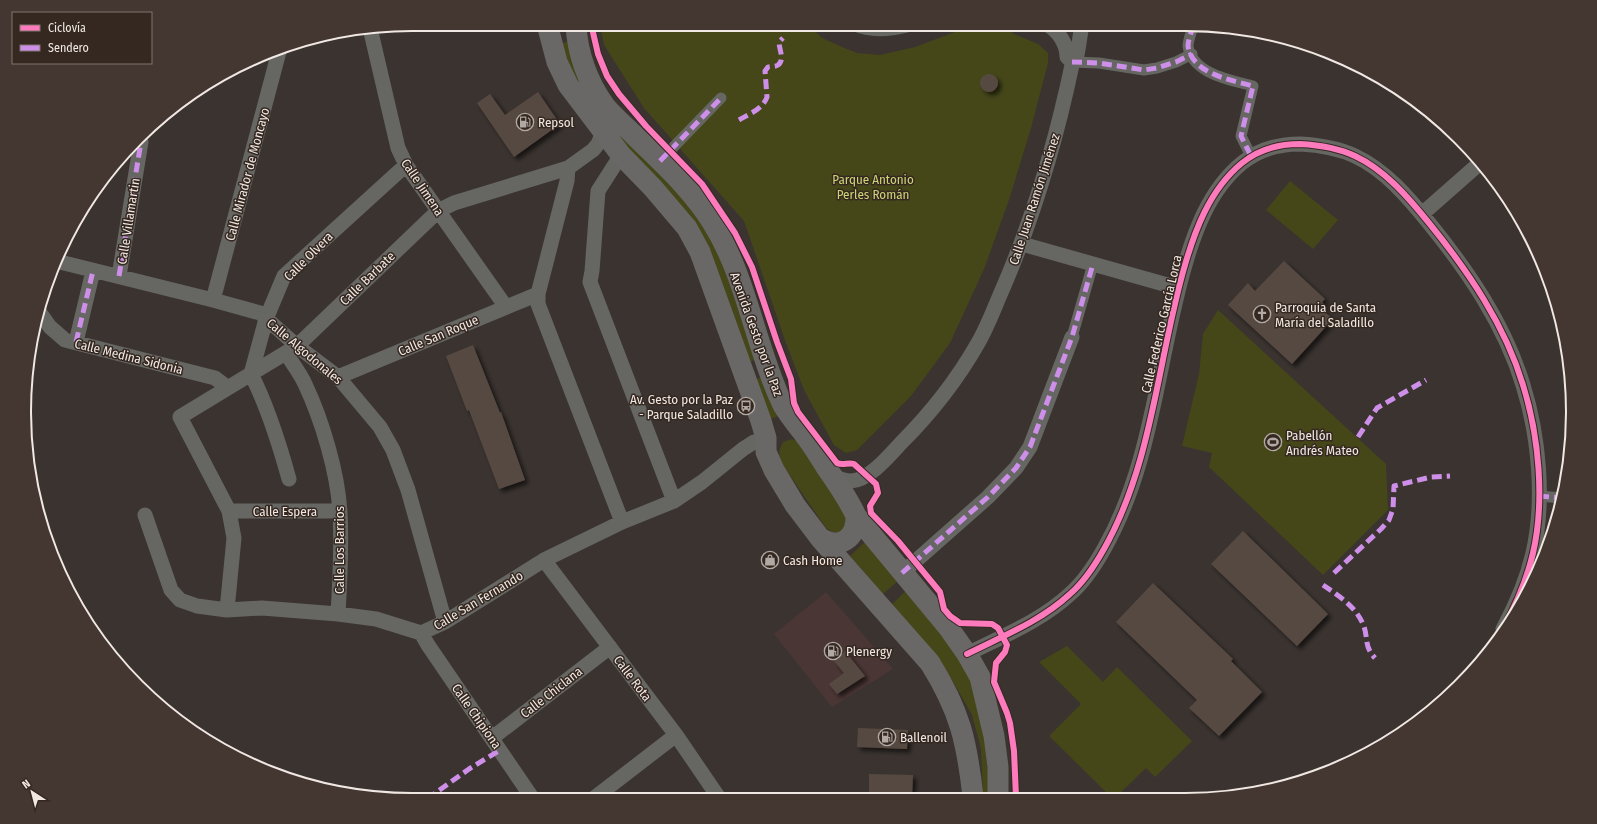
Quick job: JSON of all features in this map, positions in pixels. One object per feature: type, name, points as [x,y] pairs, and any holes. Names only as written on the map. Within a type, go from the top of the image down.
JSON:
[{"type":"main road","name":"Avenida Gesto por la Paz","points":[[549,31],[557,62],[568,86],[622,155],[671,208],[686,228],[700,252],[766,438],[766,452],[774,470],[795,505],[820,538],[930,663],[943,684],[957,713],[964,734],[972,793]]},
{"type":"main road","name":"Avenida Gesto por la Paz","points":[[577,31],[580,53],[588,75],[606,106],[693,195],[722,240],[747,302],[767,365],[783,405],[831,475],[853,511],[902,573],[948,627],[968,654],[980,677],[994,736],[998,767],[998,793]]},
{"type":"main road","points":[[766,438],[769,432],[781,425],[788,424],[800,429]]},
{"type":"main road","points":[[820,538],[832,543],[846,540],[851,536],[854,530],[853,511]]},
{"type":"street","points":[[1055,31],[1067,50],[1067,57],[1072,62],[1099,63],[1144,70],[1164,66],[1192,54]]},
{"type":"street","name":"Calle Juan Ramón Jiménez","points":[[853,511],[862,479],[888,457],[922,422],[959,374],[979,341],[1022,244],[1052,149],[1072,62],[1077,57],[1081,31]]},
{"type":"street","points":[[1192,31],[1188,46],[1194,59],[1204,70],[1214,75],[1253,86],[1241,136],[1251,156]]},
{"type":"street","name":"Calle Jimena","points":[[371,33],[398,148],[406,165],[506,307]]},
{"type":"street","name":"Calle Mirador de Moncayo","points":[[213,300],[278,55]]},
{"type":"street","points":[[660,161],[721,98]]},
{"type":"street","name":"Calle Barbate","points":[[229,511],[180,417],[291,349],[438,211],[454,203],[568,168],[593,150],[601,137],[601,129]]},
{"type":"street","name":"Calle Federico García Lorca","points":[[968,654],[1040,618],[1072,593],[1100,557],[1116,528],[1137,472],[1149,428],[1178,288],[1189,250],[1210,200],[1230,173],[1251,156],[1268,148],[1285,144],[1322,146],[1342,151],[1355,156],[1370,165],[1396,186],[1422,214],[1471,280],[1508,344],[1524,385],[1537,462],[1539,496],[1537,531],[1533,552],[1519,595]]},
{"type":"street","name":"Calle Villamartin","points":[[119,276],[140,146]]},
{"type":"street","points":[[622,155],[598,191],[590,282],[674,501]]},
{"type":"street","name":"Calle Olvera","points":[[250,374],[266,319],[284,276],[406,165]]},
{"type":"street","points":[[1422,214],[1476,167]]},
{"type":"street","points":[[568,168],[568,181],[538,294],[538,304],[622,522]]},
{"type":"street","points":[[1022,244],[1178,288]]},
{"type":"street","name":"Calle Algodonales","points":[[62,262],[260,313],[291,349],[338,377],[380,427],[393,450],[408,490],[445,622]]},
{"type":"street","points":[[902,573],[988,497],[1016,468],[1030,447],[1072,337],[1093,264]]},
{"type":"street","points":[[76,342],[93,271]]},
{"type":"street","name":"Calle San Roque","points":[[338,377],[538,294]]},
{"type":"street","name":"Calle Medina Sidonia","points":[[43,317],[50,327],[65,340],[215,378],[228,388]]},
{"type":"street","name":"Calle Los Barrios","points":[[291,349],[328,444],[336,483],[340,512],[341,545],[338,614]]},
{"type":"street","points":[[250,374],[259,390],[276,434],[289,479]]},
{"type":"street","name":"Calle San Fernando","points":[[145,515],[171,590],[180,600],[197,606],[227,610],[262,608],[338,614],[376,619],[421,633],[445,622],[544,560],[622,522],[674,501],[702,482],[743,449],[754,442],[766,438]]},
{"type":"street","points":[[831,475],[842,480],[851,481],[862,479]]},
{"type":"street","points":[[1539,496],[1556,497]]},
{"type":"street","points":[[227,610],[234,538],[229,511]]},
{"type":"street","name":"Calle Espera","points":[[229,511],[340,512]]},
{"type":"street","name":"Calle Rota","points":[[544,560],[676,735],[716,793]]},
{"type":"street","name":"Calle Chipiona","points":[[421,633],[529,793]]},
{"type":"street","name":"Calle Chiclana","points":[[492,738],[610,647]]},
{"type":"street","points":[[601,793],[676,735]]},
{"type":"shaded area","name":"Plenergy","points":[[826,592],[893,669],[832,707],[774,634]]},
{"type":"green space","name":"Parque Antonio Perles Román","points":[[601,31],[815,31],[822,38],[857,53],[880,55],[915,47],[957,31],[1010,31],[1038,44],[1048,53],[1048,63],[1031,128],[1009,200],[984,269],[950,343],[911,396],[857,450],[846,453],[834,445],[804,390],[786,343],[744,221],[644,108],[604,45]]},
{"type":"green space","points":[[568,41],[717,247],[757,359],[750,362],[651,176],[577,85],[561,44]]},
{"type":"green space","points":[[1290,181],[1338,220],[1313,249],[1266,210]]},
{"type":"green space","name":"Pabellón Andrés Mateo","points":[[1218,310],[1386,464],[1388,510],[1323,575],[1209,467],[1212,453],[1182,446],[1199,374],[1203,334]]},
{"type":"green space","points":[[766,376],[778,416],[774,418],[770,418],[756,379]]},
{"type":"green space","points":[[792,439],[797,441],[846,514],[848,523],[840,532],[833,532],[826,528],[780,461],[779,451],[783,442]]},
{"type":"green space","points":[[865,542],[898,581],[883,594],[850,556]]},
{"type":"green space","points":[[907,590],[968,669],[980,707],[991,793],[983,793],[981,749],[972,715],[947,671],[892,604]]},
{"type":"green space","points":[[1067,646],[1103,682],[1117,667],[1192,741],[1155,777],[1146,768],[1120,793],[1107,793],[1049,736],[1081,704],[1039,662]]},
{"type":"building","points":[[985,74],[993,74],[998,79],[996,90],[993,92],[985,92],[980,87],[980,79]]},
{"type":"building","points":[[538,92],[560,124],[514,157],[477,103],[490,94],[505,115]]},
{"type":"building","name":"Parroquia de Santa María del Saladillo","points":[[1284,261],[1325,299],[1322,302],[1325,305],[1321,309],[1333,319],[1292,364],[1228,305],[1248,283],[1255,291]]},
{"type":"building","points":[[473,345],[500,413],[501,412],[525,480],[499,489],[469,410],[467,411],[446,356]]},
{"type":"building","points":[[1243,531],[1328,614],[1297,646],[1211,564]]},
{"type":"building","points":[[1153,583],[1233,659],[1231,661],[1262,692],[1219,736],[1189,708],[1197,700],[1116,622]]},
{"type":"building","points":[[845,651],[865,676],[837,694],[829,684],[844,673],[834,661]]},
{"type":"building","points":[[858,728],[908,730],[907,749],[857,747]]},
{"type":"building","points":[[869,774],[913,775],[912,793],[869,793]]},
{"type":"marked path","points":[[1191,31],[1188,46],[1191,56],[1197,63],[1214,74],[1253,86],[1241,136],[1251,156]]},
{"type":"marked path","points":[[739,120],[755,111],[765,101],[767,97],[765,71],[768,67],[777,66],[780,63],[781,57],[779,42],[783,38]]},
{"type":"marked path","points":[[1072,62],[1099,63],[1144,70],[1157,68],[1176,62],[1192,54]]},
{"type":"marked path","points":[[660,161],[721,98]]},
{"type":"marked path","points":[[119,276],[140,146]]},
{"type":"marked path","points":[[902,573],[988,497],[1016,468],[1030,447],[1072,337],[1093,264]]},
{"type":"marked path","points":[[76,342],[93,271]]},
{"type":"marked path","points":[[1358,437],[1377,408],[1426,380]]},
{"type":"marked path","points":[[1334,573],[1389,520],[1393,509],[1394,486],[1431,477],[1450,476]]},
{"type":"marked path","points":[[1539,496],[1556,497]]},
{"type":"marked path","points":[[1323,585],[1335,593],[1356,612],[1365,629],[1369,649],[1375,658]]},
{"type":"marked path","points":[[435,793],[469,769],[500,750]]},
{"type":"cycle path","points":[[593,31],[598,54],[607,76],[619,94],[646,126],[702,184],[735,233],[752,267],[791,379],[794,403],[798,412],[837,463],[854,464],[876,484],[878,493],[870,506],[871,513],[898,541],[940,592],[944,609],[950,616],[960,623],[992,624],[998,628],[1007,645],[1005,652],[996,663],[994,682],[1010,723],[1014,751],[1016,793]]},
{"type":"cycle path","points":[[967,654],[1034,620],[1059,604],[1085,579],[1097,561],[1120,517],[1133,483],[1152,414],[1174,307],[1183,272],[1192,242],[1204,213],[1220,186],[1230,174],[1248,158],[1269,148],[1292,144],[1321,146],[1348,153],[1366,162],[1386,176],[1421,213],[1458,260],[1496,320],[1523,385],[1529,405],[1536,447],[1539,490],[1537,533],[1531,563],[1521,591]]},
{"type":"place","name":"Repsol","points":[[525,122]]},
{"type":"place","name":"Parroquia de Santa María del Saladillo","points":[[1262,314]]},
{"type":"place","name":"Av. Gesto por la Paz - Parque Saladillo","points":[[746,406]]},
{"type":"place","name":"Pabellón Andrés Mateo","points":[[1273,442]]},
{"type":"place","name":"Cash Home","points":[[770,560]]},
{"type":"place","name":"Plenergy","points":[[833,651]]},
{"type":"place","name":"Ballenoil","points":[[887,737]]}]
